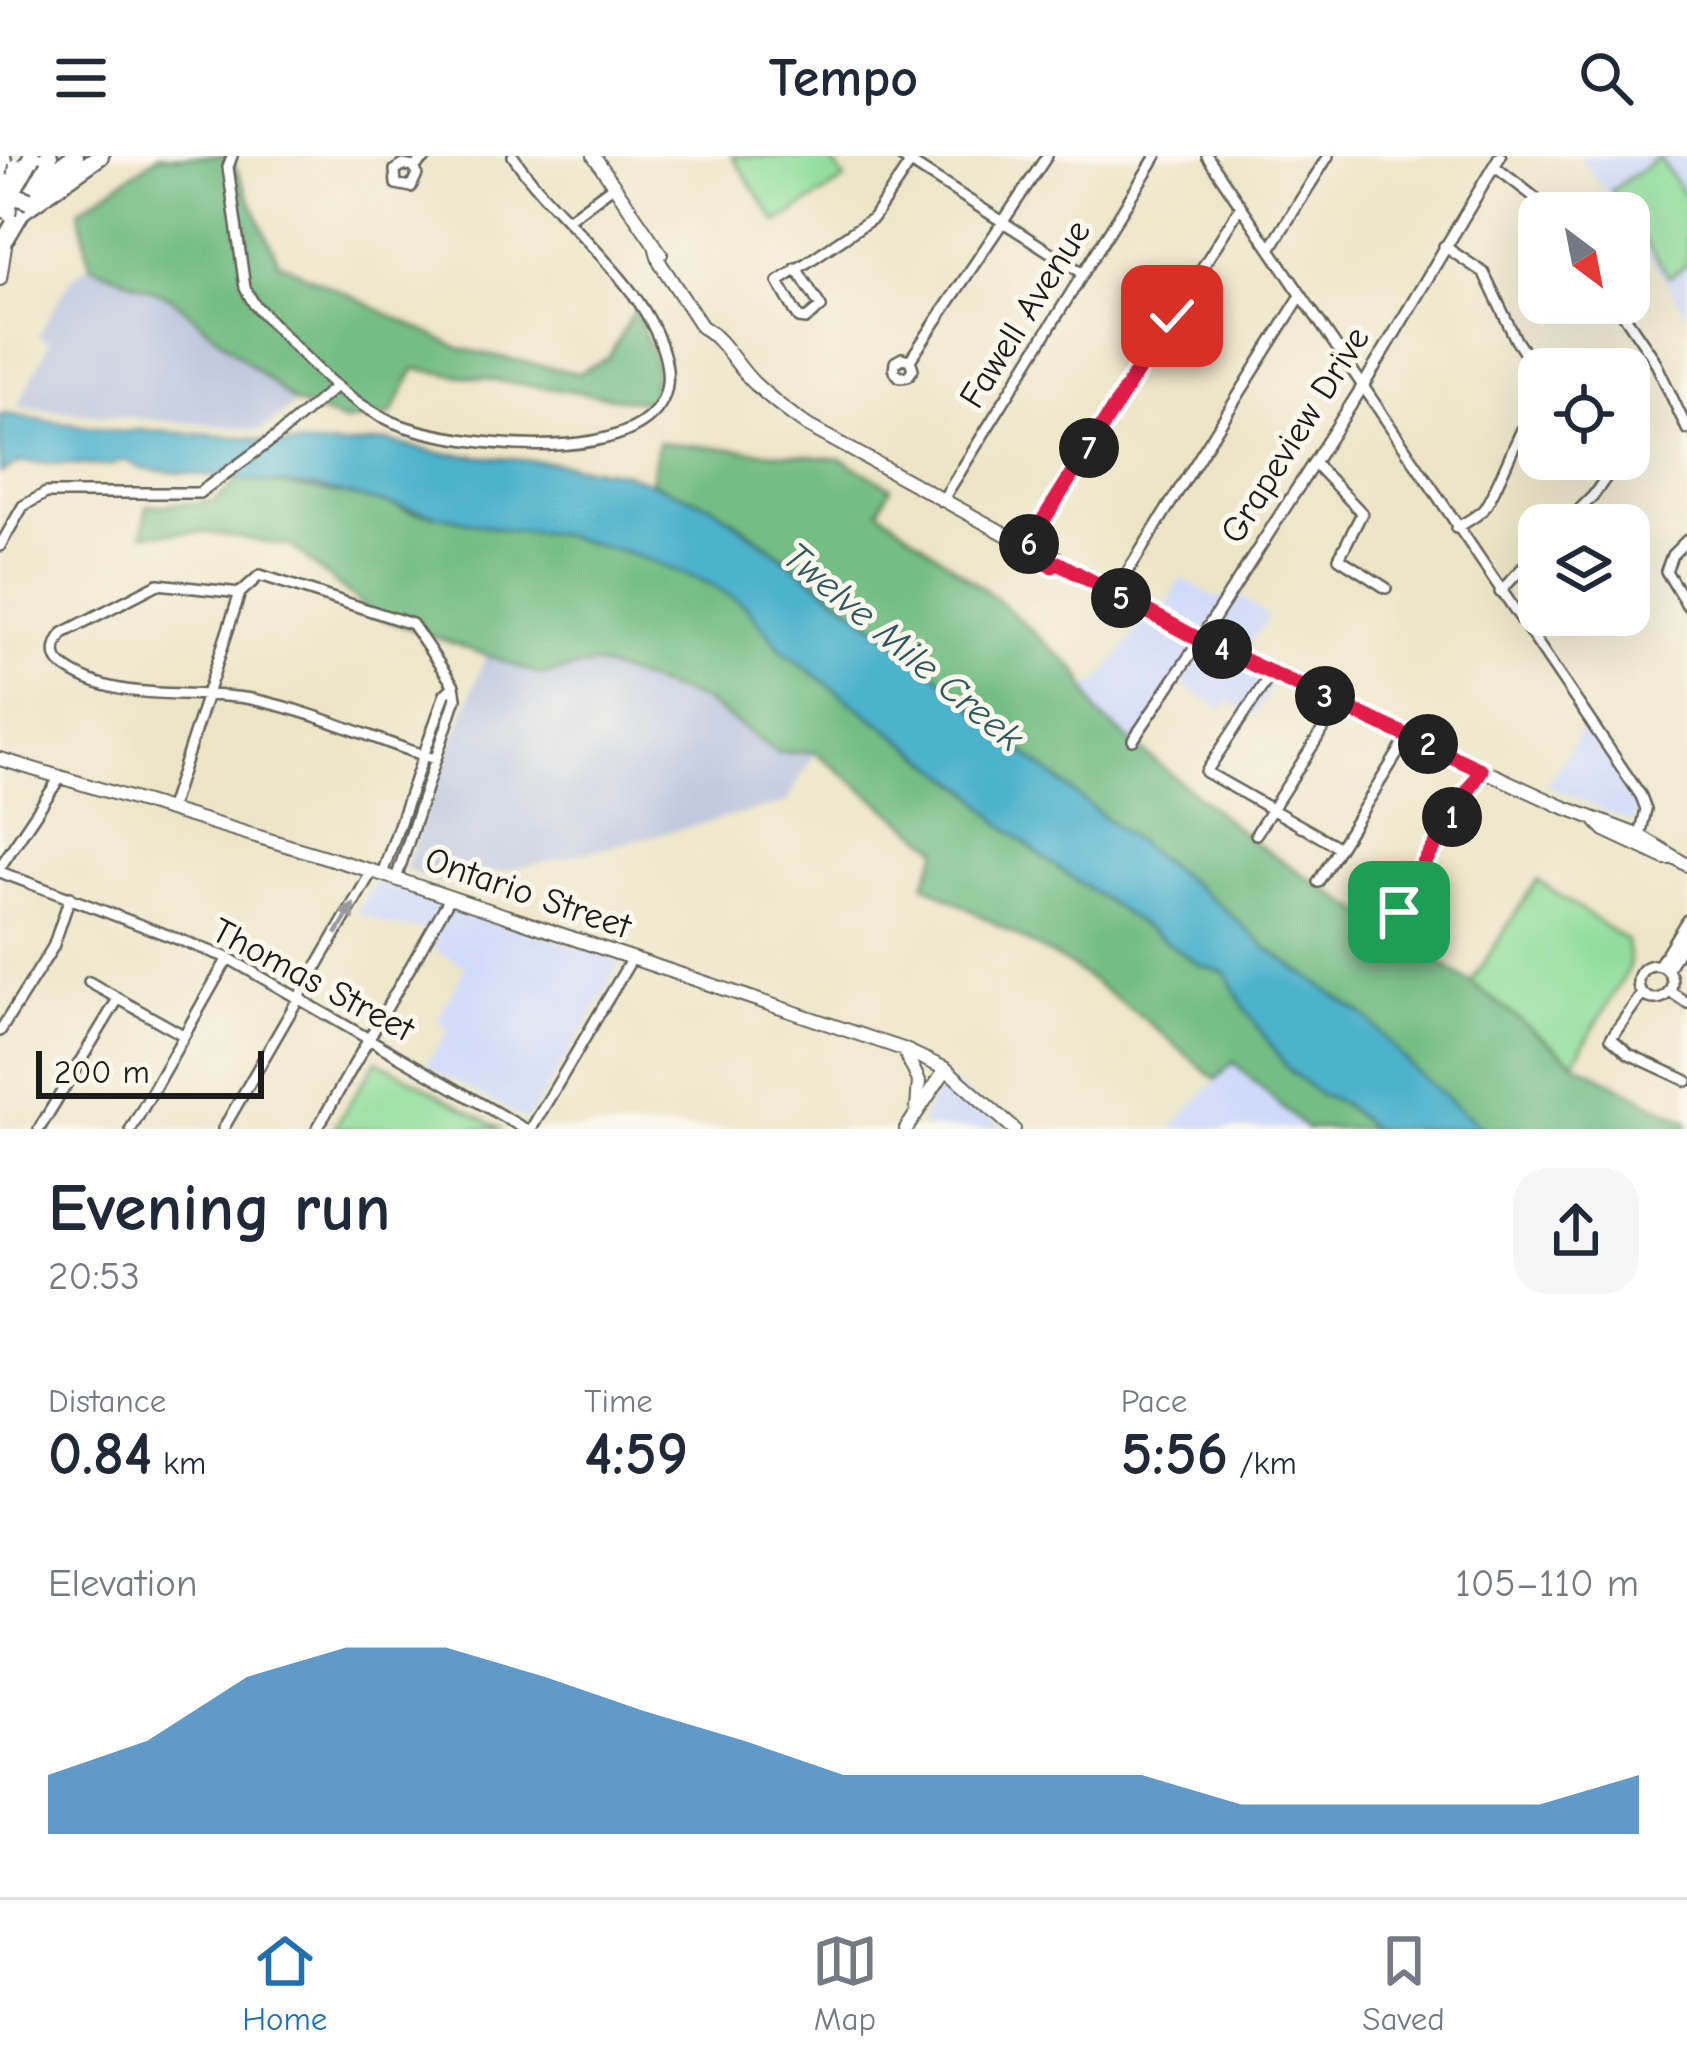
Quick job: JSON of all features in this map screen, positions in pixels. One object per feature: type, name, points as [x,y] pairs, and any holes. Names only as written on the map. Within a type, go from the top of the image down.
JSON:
[{"type":"highway","points":[[9,190],[49,156]]},
{"type":"highway","points":[[9,190],[75,156]]},
{"type":"highway","points":[[9,190],[100,156]]},
{"type":"main road","points":[[594,156],[727,355],[785,410],[1200,640],[1681,862]]},
{"type":"main road","points":[[0,279],[9,190]]},
{"type":"main road","name":"Ontario Street","points":[[0,759],[384,875],[903,1048],[946,1069],[1013,1129]]},
{"type":"main road","points":[[1596,821],[1640,836],[1681,862]]},
{"type":"main road","points":[[903,1048],[919,1081],[916,1110]]},
{"type":"main road","points":[[906,1129],[946,1069]]},
{"type":"street","points":[[232,156],[228,167],[244,288],[331,391],[395,423],[490,444],[546,446],[641,428],[666,398],[663,348],[630,290],[536,191],[513,156]]},
{"type":"street","points":[[414,167],[428,156]]},
{"type":"street","points":[[910,361],[1047,156]]},
{"type":"street","name":"Fawell Avenue","points":[[943,501],[1156,156]]},
{"type":"street","points":[[1207,156],[1641,796],[1646,809],[1640,836]]},
{"type":"street","points":[[1270,249],[1328,156]]},
{"type":"street","points":[[796,268],[821,307],[806,320],[799,318],[778,282],[796,268],[873,218],[909,158],[1003,225],[1082,272]]},
{"type":"street","points":[[1497,161],[1532,192]]},
{"type":"street","name":"Grapeview Drive","points":[[1132,740],[1314,464],[1497,161]]},
{"type":"street","points":[[567,220],[613,186]]},
{"type":"street","points":[[1033,550],[1240,206]]},
{"type":"street","points":[[1444,246],[1484,274],[1521,348]]},
{"type":"street","points":[[1114,595],[1300,297]]},
{"type":"street","points":[[1630,324],[1654,359],[1687,429]]},
{"type":"street","points":[[0,546],[23,506],[46,493],[184,495],[214,485],[331,391]]},
{"type":"street","points":[[1456,528],[1491,500],[1499,470],[1518,435]]},
{"type":"street","points":[[1314,464],[1362,513],[1339,558],[1386,589]]},
{"type":"street","points":[[1585,504],[1604,480]]},
{"type":"street","points":[[1687,540],[1666,565],[1687,605]]},
{"type":"street","points":[[1500,592],[1518,573]]},
{"type":"street","points":[[170,808],[240,592],[260,575],[412,624],[454,686],[446,694],[430,757],[384,875],[298,999],[224,1129]]},
{"type":"street","points":[[240,592],[158,584],[63,633],[56,656],[60,664],[101,683],[142,692],[206,694],[267,703],[430,757]]},
{"type":"street","points":[[1272,672],[1206,772],[1338,847]]},
{"type":"street","points":[[1256,834],[1340,703]]},
{"type":"street","points":[[1318,882],[1409,735]]},
{"type":"street","points":[[1406,893],[1481,770]]},
{"type":"street","points":[[0,869],[61,776]]},
{"type":"street","name":"Thomas Street","points":[[0,869],[227,958],[528,1129]]},
{"type":"street","points":[[0,1031],[53,947],[70,897]]},
{"type":"street","points":[[317,1129],[450,898]]},
{"type":"street","points":[[1663,967],[1687,920]]},
{"type":"street","points":[[1663,967],[1687,935]]},
{"type":"street","points":[[131,1129],[227,958]]},
{"type":"street","points":[[528,1129],[631,960]]},
{"type":"street","points":[[1648,965],[1663,967],[1672,979],[1670,991],[1656,999],[1642,994],[1637,983],[1640,972],[1648,965]]},
{"type":"street","points":[[89,982],[183,1035]]},
{"type":"street","points":[[1670,991],[1687,1003]]},
{"type":"street","points":[[1642,994],[1611,1037],[1629,1054],[1687,1081]]},
{"type":"street","points":[[39,1129],[118,999]]},
{"type":"shaded area","points":[[1579,156],[1687,156],[1687,314],[1650,257],[1650,192],[1606,192]]},
{"type":"shaded area","points":[[90,265],[172,298],[295,403],[262,430],[17,407],[50,342],[38,336],[71,278]]},
{"type":"shaded area","points":[[1181,578],[1216,598],[1240,596],[1269,617],[1247,648],[1242,668],[1272,686],[1254,717],[1230,701],[1223,710],[1180,683],[1138,747],[1099,715],[1085,686],[1099,682],[1144,621],[1156,626]]},
{"type":"shaded area","points":[[486,655],[542,675],[596,664],[703,700],[778,753],[815,752],[786,803],[441,884],[404,869]]},
{"type":"shaded area","points":[[1586,724],[1637,804],[1635,824],[1546,785]]},
{"type":"shaded area","points":[[374,882],[621,961],[526,1120],[426,1065],[449,1029],[437,1021],[466,967],[432,949],[437,937],[426,930],[391,926],[356,912]]},
{"type":"shaded area","points":[[1233,1062],[1306,1129],[1170,1129]]},
{"type":"shaded area","points":[[939,1083],[956,1084],[1004,1129],[929,1129],[921,1124]]},
{"type":"green space","points":[[159,156],[230,156],[279,262],[462,349],[578,373],[608,358],[636,308],[655,364],[652,403],[415,369],[391,415],[345,422],[295,403],[172,298],[90,265],[79,210]]},
{"type":"green space","points":[[732,156],[829,156],[845,180],[777,223]]},
{"type":"green space","points":[[1659,158],[1687,199],[1687,264],[1669,277],[1650,248],[1650,192],[1611,190]]},
{"type":"green space","points":[[658,442],[841,459],[891,487],[879,510],[993,596],[1078,672],[1099,715],[1255,843],[1471,983],[1574,1062],[1687,1122],[1687,1129],[1483,1129],[1415,1071],[1367,1018],[1267,948],[1220,905],[1106,819],[994,728],[917,656],[733,519],[651,481]]},
{"type":"green space","points":[[240,479],[378,499],[411,512],[505,530],[555,534],[629,553],[709,583],[746,606],[783,651],[971,792],[1046,860],[1200,965],[1226,973],[1245,1009],[1318,1094],[1343,1104],[1372,1129],[1306,1129],[1233,1062],[1216,1080],[1142,1017],[1071,966],[924,884],[939,849],[815,752],[778,753],[703,700],[596,664],[542,675],[375,616],[291,546],[203,532],[143,534],[147,506],[215,501]]},
{"type":"green space","points":[[1537,880],[1627,941],[1630,966],[1574,1062],[1471,983]]},
{"type":"green space","points":[[377,1060],[501,1129],[333,1129]]},
{"type":"water","name":"Twelve Mile Creek","points":[[0,415],[122,432],[252,438],[276,444],[344,446],[388,441],[437,453],[625,473],[713,506],[917,656],[994,728],[1106,819],[1220,905],[1267,948],[1367,1018],[1415,1071],[1483,1129],[1372,1129],[1343,1104],[1318,1094],[1287,1068],[1226,973],[1200,965],[1046,860],[999,822],[971,791],[783,651],[746,606],[709,583],[629,553],[555,534],[505,530],[312,487],[142,469],[125,460],[108,466],[21,462],[0,473]]},
{"type":"route","points":[[1172,316],[1027,546],[1052,566],[1058,563],[1200,640],[1481,770],[1406,893],[1399,897],[1399,912]]}]
